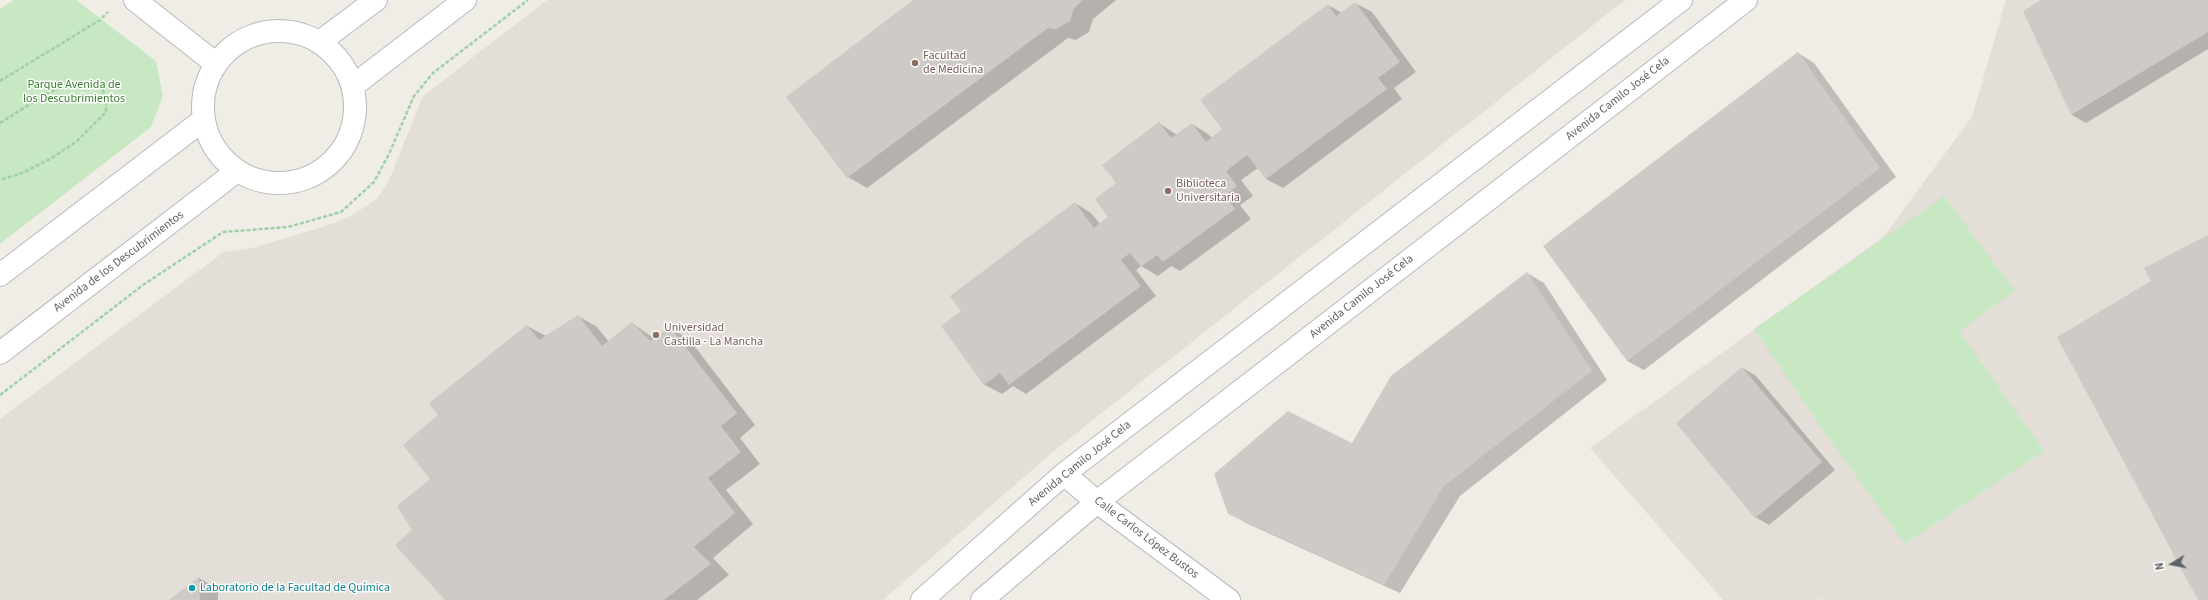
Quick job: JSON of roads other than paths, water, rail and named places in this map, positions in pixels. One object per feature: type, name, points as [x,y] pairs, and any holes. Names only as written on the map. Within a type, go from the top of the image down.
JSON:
[{"type":"street","points":[[135,0],[215,64]]},
{"type":"street","points":[[321,42],[376,0]]},
{"type":"street","points":[[354,86],[465,0]]},
{"type":"street","name":"Avenida Camilo José Cela","points":[[922,600],[1064,474],[1682,0]]},
{"type":"street","name":"Avenida Camilo José Cela","points":[[982,600],[1097,502],[1746,0]]},
{"type":"street","points":[[280,29],[321,42],[344,64],[354,86],[356,112],[344,150],[325,169],[301,181],[267,183],[237,171],[213,146],[203,120],[206,84],[215,64],[238,41],[280,29]]},
{"type":"street","points":[[0,275],[203,120]]},
{"type":"street","name":"Avenida de los Descubrimientos","points":[[0,353],[237,171]]},
{"type":"street","name":"Calle Carlos López Bustos","points":[[1064,474],[1097,502],[1229,600]]},
{"type":"place","name":"Facultad de Medicina","points":[[915,63]]},
{"type":"place","name":"Biblioteca Universitaria","points":[[1168,191]]},
{"type":"place","name":"Universidad Castilla - La Mancha","points":[[656,335]]},
{"type":"place","name":"Laboratorio de la Facultad de Química","points":[[192,588]]},
{"type":"park label","name":"Parque Avenida de los Descubrimientos","points":[[74,92]]}]
